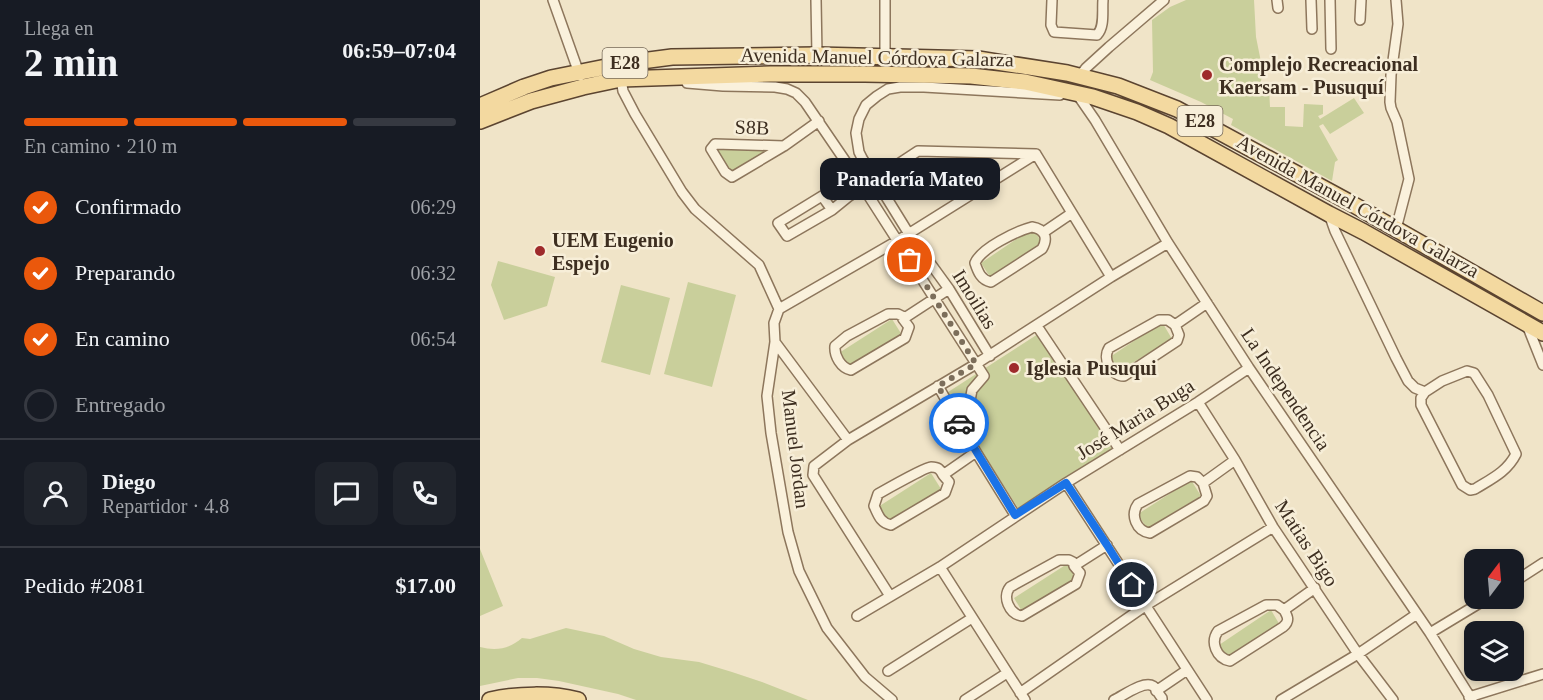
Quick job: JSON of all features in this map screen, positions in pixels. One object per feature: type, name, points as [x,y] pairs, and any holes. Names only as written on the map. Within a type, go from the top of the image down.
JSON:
[{"type":"main road","name":"Avenida Manuel Córdova Galarza","points":[[480,121],[626,63],[672,57],[817,55],[978,59],[1078,76],[1118,87],[1177,109],[1396,229],[1543,313]]},
{"type":"main road","name":"Avenida Manuel Córdova Galarza","points":[[480,106],[550,78],[621,80],[770,74],[971,76],[1025,82],[1077,93],[1118,105],[1169,126],[1543,333]]},
{"type":"main road","points":[[490,700],[532,696],[578,700]]},
{"type":"street","points":[[553,0],[581,79]]},
{"type":"street","points":[[816,0],[817,55]]},
{"type":"street","points":[[885,0],[885,56]]},
{"type":"street","points":[[1052,0],[1051,25],[1054,32],[1096,35],[1100,32],[1103,0]]},
{"type":"street","points":[[1077,93],[1078,76],[1164,0]]},
{"type":"street","points":[[1311,0],[1312,29]]},
{"type":"street","points":[[1330,0],[1330,49]]},
{"type":"street","points":[[1360,0],[1360,20]]},
{"type":"street","points":[[1396,0],[1398,24],[1390,102],[1397,122],[1409,179],[1396,229]]},
{"type":"street","points":[[626,63],[621,80],[623,91],[682,192],[695,209],[759,265],[779,309],[909,234],[1036,154]]},
{"type":"street","points":[[658,77],[707,85],[787,89],[796,93],[805,102],[936,298],[984,376],[972,390],[969,406],[979,423]]},
{"type":"street","name":"Imoilias","points":[[990,356],[949,289],[909,234],[859,152],[856,133],[859,119],[866,105],[877,96],[888,89],[900,87],[1054,95],[1077,93]]},
{"type":"street","name":"La Independencia","points":[[1077,93],[1168,243],[1249,368],[1430,633],[1471,698]]},
{"type":"street","name":"S8B","points":[[784,146],[715,144],[711,149],[725,172],[732,177],[784,146],[819,121]]},
{"type":"street","points":[[832,210],[822,196],[778,222],[787,236],[832,210],[918,151],[1036,154]]},
{"type":"street","points":[[1036,154],[1112,278]]},
{"type":"street","points":[[1044,232],[1072,213]]},
{"type":"street","points":[[1329,214],[1335,231],[1408,381],[1415,388],[1425,392]]},
{"type":"street","points":[[1027,228],[1037,228],[1044,232],[1045,241],[1042,249],[991,282],[981,277],[975,262],[987,250],[1027,228]]},
{"type":"street","points":[[890,596],[813,475],[817,462],[848,440],[990,356],[1168,243]]},
{"type":"street","points":[[903,319],[949,289]]},
{"type":"street","points":[[1175,325],[1207,303]]},
{"type":"street","name":"Manuel Jordan","points":[[779,309],[774,323],[775,342],[767,396],[788,532],[799,571],[827,628],[865,677],[892,700]]},
{"type":"street","points":[[888,314],[898,314],[903,319],[909,327],[905,338],[851,370],[841,365],[835,346],[847,336],[888,314]]},
{"type":"street","points":[[1159,320],[1168,320],[1175,325],[1179,335],[1177,341],[1124,376],[1114,375],[1107,362],[1106,352],[1117,343],[1159,320]]},
{"type":"street","points":[[1527,325],[1543,365]]},
{"type":"street","points":[[1037,326],[1120,450]]},
{"type":"street","points":[[775,342],[848,440]]},
{"type":"street","name":"José Maria Buga","points":[[857,616],[940,567],[1015,515],[1249,368]]},
{"type":"street","points":[[1467,371],[1474,374],[1488,395],[1516,454],[1509,466],[1475,489],[1470,490],[1462,485],[1421,405],[1421,398],[1425,392],[1442,381],[1467,371]]},
{"type":"street","points":[[938,386],[1015,515]]},
{"type":"street","name":"Matias Bigo","points":[[1198,402],[1273,526],[1358,654],[1393,700]]},
{"type":"street","points":[[943,475],[976,452]]},
{"type":"street","points":[[1203,483],[1235,460]]},
{"type":"street","points":[[937,467],[943,475],[949,482],[945,493],[891,525],[881,520],[874,506],[878,494],[926,468],[937,467]]},
{"type":"street","points":[[1186,477],[1197,477],[1203,483],[1207,495],[1204,501],[1150,533],[1140,529],[1133,514],[1133,509],[1138,504],[1186,477]]},
{"type":"street","points":[[1066,483],[1207,700]]},
{"type":"street","points":[[940,567],[1023,697],[1145,606],[1273,526]]},
{"type":"street","points":[[1074,566],[1107,545]]},
{"type":"street","points":[[1059,560],[1069,560],[1074,566],[1080,573],[1076,584],[1022,616],[1012,612],[1005,597],[1010,587],[1059,560]]},
{"type":"street","points":[[1524,575],[1543,563]]},
{"type":"street","points":[[1284,610],[1315,588]]},
{"type":"street","points":[[1266,605],[1277,605],[1284,610],[1288,618],[1287,623],[1230,661],[1220,657],[1214,642],[1218,631],[1266,605]]},
{"type":"street","points":[[1430,633],[1470,609]]},
{"type":"street","points":[[1281,700],[1358,654],[1417,614]]},
{"type":"street","points":[[888,671],[972,618]]},
{"type":"street","points":[[1156,691],[1187,670]]},
{"type":"street","points":[[965,700],[1007,673]]},
{"type":"street","points":[[1471,698],[1543,674]]},
{"type":"street","points":[[1114,700],[1144,684],[1155,687],[1162,700]]},
{"type":"green space","name":"Complejo Recreacional Kaersam - Pusuquí","points":[[1186,0],[1254,0],[1256,37],[1263,72],[1260,85],[1265,89],[1269,88],[1270,107],[1285,107],[1285,126],[1303,127],[1304,104],[1323,105],[1323,114],[1318,116],[1320,119],[1354,98],[1364,113],[1330,134],[1323,124],[1319,126],[1338,160],[1335,162],[1332,181],[1231,125],[1233,119],[1150,80],[1153,72],[1152,20],[1170,7]]},
{"type":"green space","points":[[718,148],[768,149],[769,151],[733,172],[717,151]]},
{"type":"green space","points":[[1033,228],[1043,245],[990,277],[981,263]]},
{"type":"green space","points":[[498,261],[555,277],[547,306],[504,320],[491,285]]},
{"type":"green space","points":[[688,282],[736,295],[712,387],[664,374]]},
{"type":"green space","points":[[621,285],[670,298],[650,375],[601,362]]},
{"type":"green space","points":[[892,319],[902,335],[849,368],[839,353]]},
{"type":"green space","points":[[1162,322],[1172,339],[1119,371],[1110,357]]},
{"type":"green space","points":[[1038,334],[1112,449],[1018,508],[945,394]]},
{"type":"green space","points":[[931,473],[941,489],[887,522],[878,507]]},
{"type":"green space","points":[[1191,480],[1201,496],[1147,529],[1138,514]]},
{"type":"green space","points":[[480,549],[503,606],[480,616]]},
{"type":"green space","points":[[1067,564],[1077,580],[1023,613],[1014,598]]},
{"type":"green space","points":[[1271,610],[1281,627],[1228,659],[1219,645]]},
{"type":"green space","points":[[566,628],[604,636],[634,649],[661,657],[699,662],[762,682],[808,700],[636,700],[618,694],[537,678],[518,678],[480,686],[480,647],[502,648],[522,638],[530,639]]},
{"type":"way so far","points":[[910,260],[976,364],[938,386],[959,423]]},
{"type":"place","name":"Complejo Recreacional Kaersam - Pusuquí","points":[[1207,75]]},
{"type":"place","name":"UEM Eugenio Espejo","points":[[540,251]]},
{"type":"place","name":"Panadería Mateo","points":[[910,260]]},
{"type":"place","name":"Iglesia Pusuqui","points":[[1014,368]]},
{"type":"route","points":[[959,423],[1015,515],[1066,483],[1132,585]]}]
